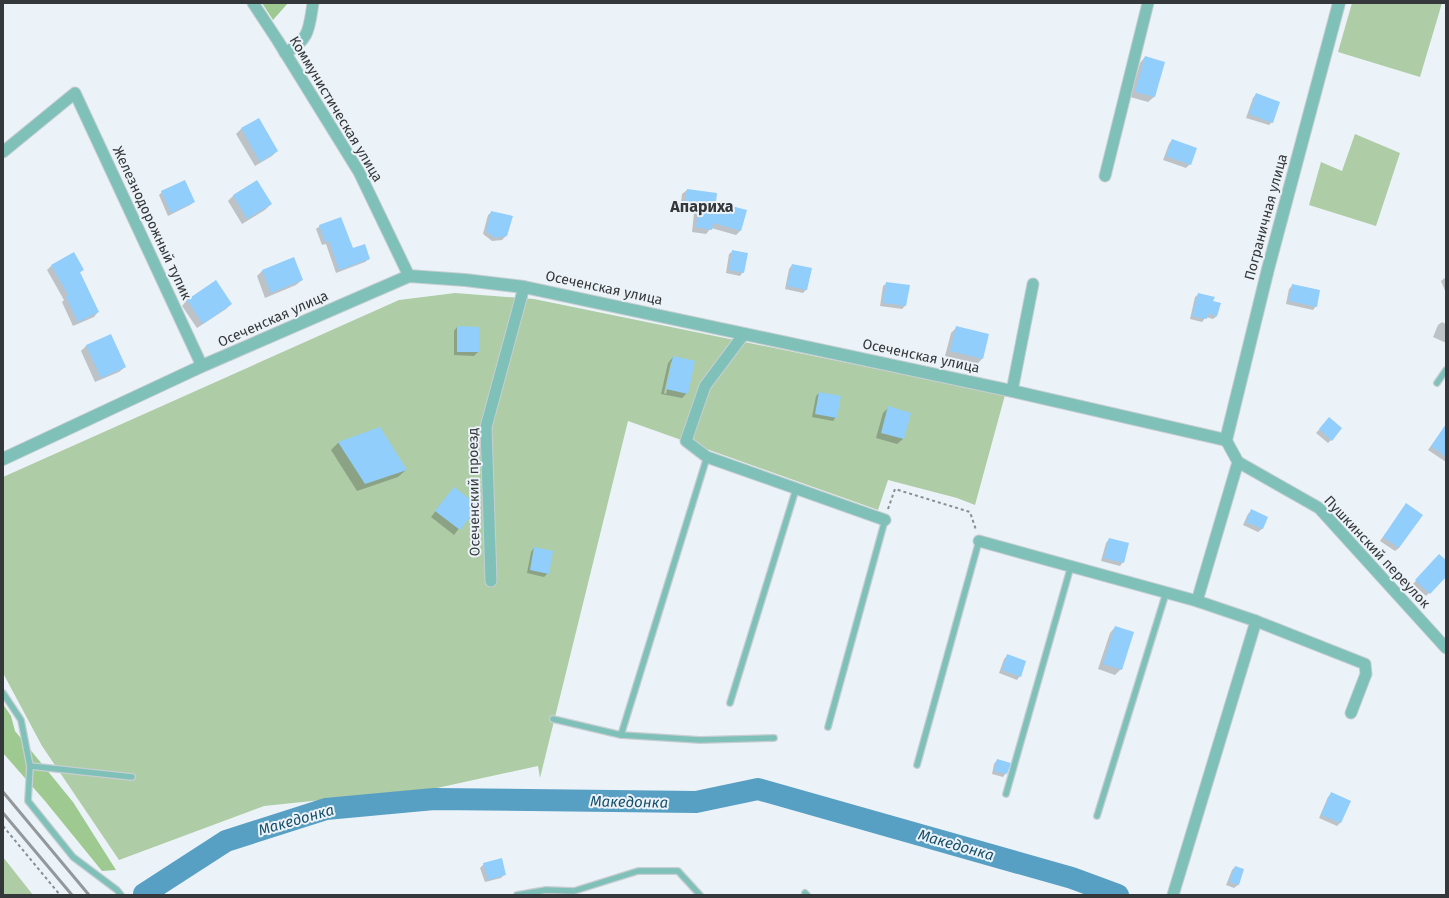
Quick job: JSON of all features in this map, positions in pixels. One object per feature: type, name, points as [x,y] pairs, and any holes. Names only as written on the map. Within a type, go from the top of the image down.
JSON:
[{"type":"street","name":"Коммунистическая улица","points":[[253,3],[359,172],[409,276]]},
{"type":"street","points":[[285,53],[297,47],[304,39],[309,27],[313,3]]},
{"type":"street","points":[[1105,176],[1148,3]]},
{"type":"street","name":"Пограничная улица","points":[[1226,440],[1268,269],[1339,3]]},
{"type":"street","name":"Железнодорожный тупик","points":[[3,152],[75,93],[202,366]]},
{"type":"street","name":"Осеченская улица","points":[[3,459],[202,366],[409,276],[465,280],[524,287],[1012,391],[1226,440]]},
{"type":"street","points":[[1012,391],[1033,284]]},
{"type":"street","name":"Осеченский проезд","points":[[492,581],[486,427],[524,287]]},
{"type":"street","points":[[744,334],[705,386],[686,441],[707,457],[885,520]]},
{"type":"street","points":[[1197,601],[1238,462],[1226,440]]},
{"type":"street","name":"Пушкинский переулок","points":[[1238,462],[1319,508],[1446,648]]},
{"type":"street","points":[[979,541],[1197,601],[1256,621],[1365,664],[1366,674],[1350,713]]},
{"type":"street","points":[[1173,895],[1256,621]]},
{"type":"lane","points":[[1438,383],[1446,370]]},
{"type":"lane","points":[[621,735],[707,457]]},
{"type":"lane","points":[[730,703],[796,489]]},
{"type":"lane","points":[[828,727],[885,520]]},
{"type":"lane","points":[[917,765],[979,541]]},
{"type":"lane","points":[[1006,794],[1071,566]]},
{"type":"lane","points":[[1097,816],[1166,593]]},
{"type":"lane","points":[[3,693],[21,720],[30,766],[28,801],[73,857],[117,890],[121,895]]},
{"type":"lane","points":[[553,719],[621,735],[700,740],[774,738]]},
{"type":"lane","points":[[30,766],[132,777]]},
{"type":"lane","points":[[517,895],[546,890],[572,893],[638,871],[678,871],[700,895]]},
{"type":"path","points":[[885,520],[895,489],[970,512],[979,541]]},
{"type":"path","points":[[3,826],[60,895]]},
{"type":"green space","points":[[262,3],[288,3],[273,20]]},
{"type":"green space","points":[[1352,3],[1442,3],[1420,77],[1338,52]]},
{"type":"green space","points":[[1355,134],[1400,153],[1376,226],[1309,205],[1321,162],[1342,171]]},
{"type":"green space","points":[[455,293],[534,299],[1005,395],[975,505],[957,498],[888,480],[878,510],[628,421],[540,778],[538,766],[437,788],[264,806],[119,860],[42,746],[3,673],[3,477],[399,300]]},
{"type":"green space","points":[[3,704],[11,716],[15,731],[73,802],[116,870],[102,871],[45,801],[3,753]]},
{"type":"green space","points":[[3,857],[33,895],[3,895]]},
{"type":"building","points":[[1145,56],[1165,62],[1155,97],[1135,92]]},
{"type":"building","points":[[1256,93],[1280,102],[1273,123],[1249,114]]},
{"type":"building","points":[[259,118],[278,151],[260,162],[241,128]]},
{"type":"building","points":[[1172,139],[1197,148],[1191,165],[1166,156]]},
{"type":"building","points":[[185,180],[195,202],[171,213],[161,191]]},
{"type":"building","points":[[257,180],[272,204],[247,219],[233,195]]},
{"type":"building","points":[[687,189],[717,193],[716,202],[747,210],[741,231],[713,223],[712,230],[696,227],[698,209],[684,207]]},
{"type":"building","points":[[491,211],[513,216],[507,236],[495,238],[486,231]]},
{"type":"building","points":[[341,217],[353,248],[365,244],[370,259],[339,270],[329,241],[325,242],[319,225]]},
{"type":"building","points":[[732,250],[748,253],[744,273],[729,270]]},
{"type":"building","points":[[74,252],[84,270],[80,272],[99,312],[78,322],[66,297],[68,295],[51,265]]},
{"type":"building","points":[[294,257],[303,280],[271,293],[262,270]]},
{"type":"building","points":[[792,264],[812,268],[807,290],[787,286]]},
{"type":"building","points":[[216,280],[232,304],[203,324],[187,300]]},
{"type":"building","points":[[886,282],[910,285],[906,306],[883,303]]},
{"type":"building","points":[[1292,284],[1320,290],[1317,307],[1289,301]]},
{"type":"building","points":[[1198,293],[1215,297],[1213,301],[1221,303],[1217,316],[1208,314],[1207,319],[1192,316]]},
{"type":"building","points":[[457,326],[479,327],[479,352],[457,352]]},
{"type":"building","points":[[956,326],[989,334],[983,359],[950,351]]},
{"type":"building","points":[[111,334],[126,367],[101,378],[86,345]]},
{"type":"building","points":[[673,356],[695,361],[688,394],[666,389]]},
{"type":"building","points":[[819,392],[841,396],[837,418],[815,414]]},
{"type":"building","points":[[888,406],[911,413],[904,439],[881,433]]},
{"type":"building","points":[[1329,417],[1342,428],[1332,441],[1319,429]]},
{"type":"building","points":[[1446,424],[1446,457],[1431,446]]},
{"type":"building","points":[[380,427],[407,470],[365,484],[338,442]]},
{"type":"building","points":[[454,487],[479,506],[460,530],[435,511]]},
{"type":"building","points":[[1406,503],[1423,515],[1399,548],[1383,537]]},
{"type":"building","points":[[1251,509],[1268,517],[1263,529],[1246,522]]},
{"type":"building","points":[[1109,538],[1129,543],[1124,563],[1104,558]]},
{"type":"building","points":[[534,547],[553,551],[549,574],[530,570]]},
{"type":"building","points":[[1439,554],[1446,560],[1446,577],[1430,594],[1415,580]]},
{"type":"building","points":[[1115,626],[1134,632],[1122,670],[1103,664]]},
{"type":"building","points":[[1007,654],[1026,661],[1021,677],[1002,670]]},
{"type":"building","points":[[997,759],[1011,763],[1007,774],[994,771]]},
{"type":"building","points":[[1331,792],[1351,801],[1341,823],[1321,815]]},
{"type":"building","points":[[502,858],[506,875],[488,880],[483,863]]},
{"type":"building","points":[[1235,866],[1244,869],[1239,885],[1229,882]]},
{"type":"waterway","name":"Македонка","points":[[144,894],[226,841],[326,809],[434,799],[696,802],[758,789],[1072,878],[1118,895]]},
{"type":"railway","points":[[3,792],[89,895]]},
{"type":"railway","points":[[3,813],[72,895]]},
{"type":"district","name":"Апариха","points":[[702,206]]}]
